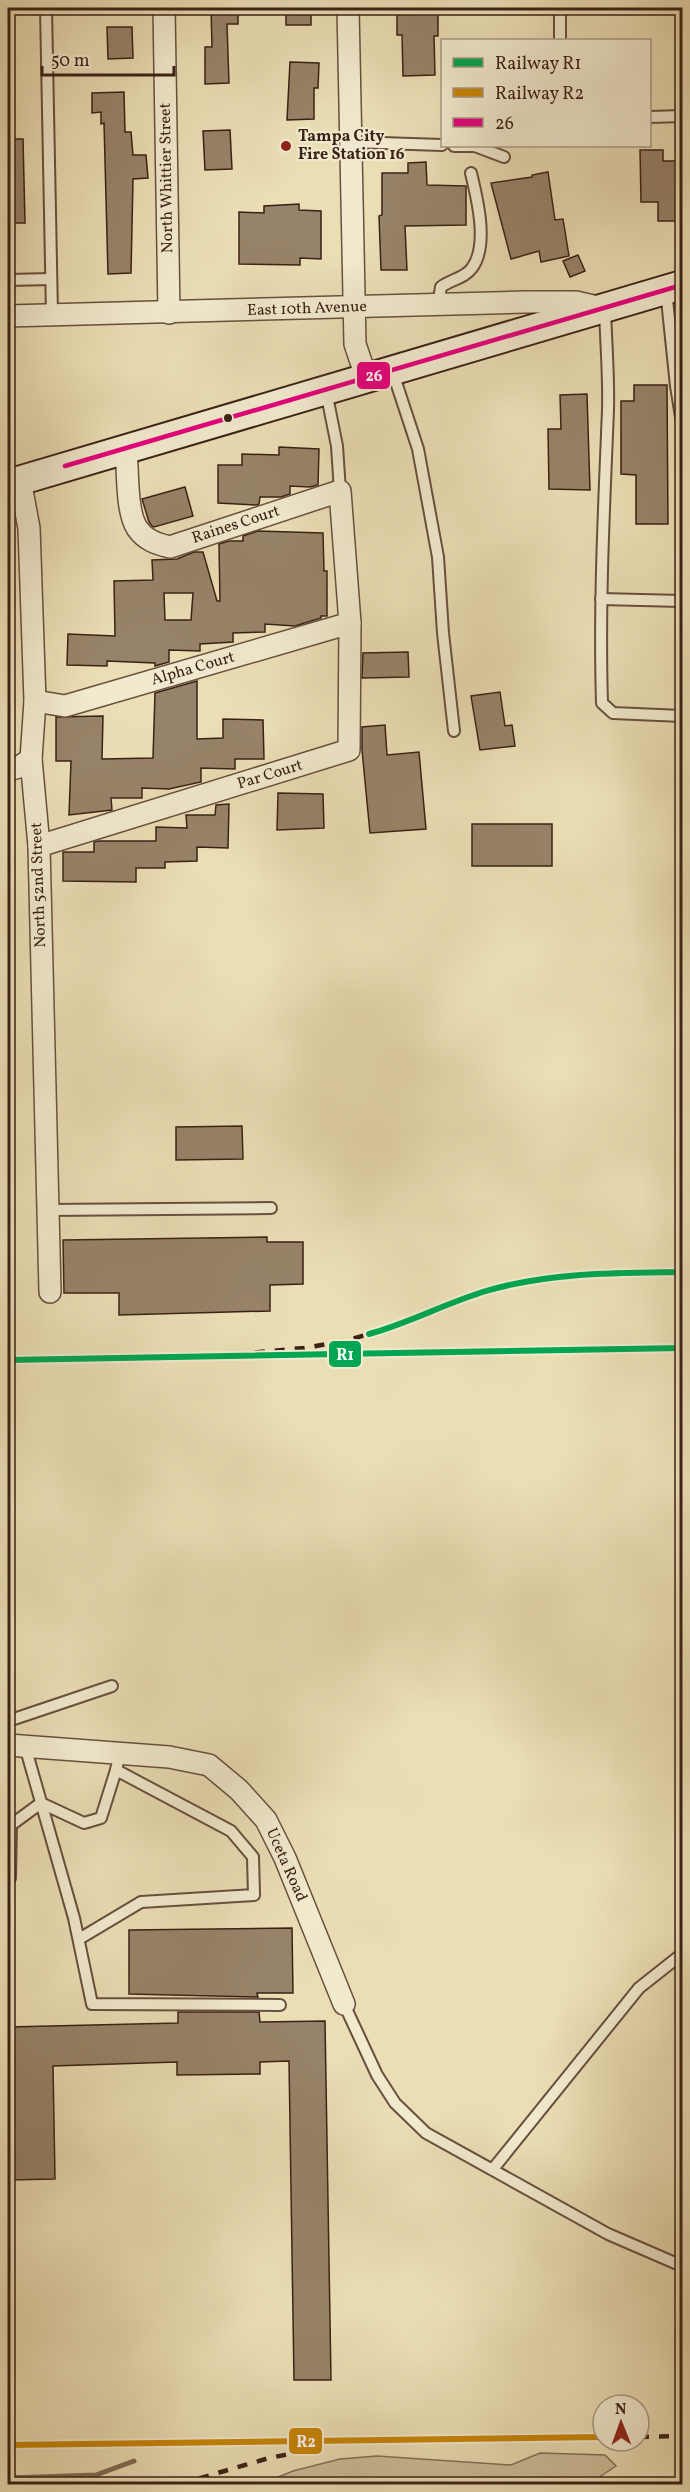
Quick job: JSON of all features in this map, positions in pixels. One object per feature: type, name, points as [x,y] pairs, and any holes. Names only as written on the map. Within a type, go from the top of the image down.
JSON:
[{"type":"street","name":"North Whittier Street","points":[[164,8],[169,313]]},
{"type":"street","points":[[348,8],[355,344],[379,373]]},
{"type":"street","points":[[14,482],[674,288]]},
{"type":"street","name":"East 10th Avenue","points":[[8,316],[576,302],[605,309]]},
{"type":"street","name":"Raines Court","points":[[126,448],[131,513],[138,529],[153,542],[170,547],[340,491]]},
{"type":"street","name":"North 52nd Street","points":[[14,482],[29,528],[36,701],[31,759],[39,846],[50,1292]]},
{"type":"street","name":"Par Court","points":[[39,846],[349,750],[350,623],[340,491]]},
{"type":"street","name":"Alpha Court","points":[[36,701],[65,706],[350,623]]},
{"type":"street","points":[[8,770],[19,767],[31,759]]},
{"type":"street","name":"Uceta Road","points":[[16,1745],[118,1761],[169,1756],[209,1765],[239,1790],[266,1820],[285,1858],[344,2004]]},
{"type":"lane","points":[[46,8],[52,315]]},
{"type":"lane","points":[[560,8],[560,39]]},
{"type":"lane","points":[[651,117],[682,116]]},
{"type":"lane","points":[[351,142],[441,145]]},
{"type":"lane","points":[[478,147],[504,157]]},
{"type":"lane","points":[[438,305],[441,287],[472,269],[477,257],[481,240],[478,202],[471,173]]},
{"type":"lane","points":[[8,280],[51,279]]},
{"type":"lane","points":[[674,288],[675,386],[682,423]]},
{"type":"lane","points":[[605,309],[608,410],[601,598],[602,703],[613,713],[682,716]]},
{"type":"lane","points":[[379,373],[418,449],[438,557],[443,633],[454,731]]},
{"type":"lane","points":[[325,389],[337,446],[340,491]]},
{"type":"lane","points":[[601,598],[682,601]]},
{"type":"lane","points":[[48,1210],[271,1208]]},
{"type":"lane","points":[[8,1726],[8,1721],[112,1686]]},
{"type":"lane","points":[[16,1745],[41,1803],[79,1939],[92,2004],[280,2005]]},
{"type":"lane","points":[[41,1803],[84,1823],[101,1818],[118,1761],[231,1831],[253,1857],[254,1895],[141,1902],[79,1939]]},
{"type":"lane","points":[[10,1878],[11,1824],[41,1803]]},
{"type":"lane","points":[[493,2169],[639,1988],[682,1954]]},
{"type":"lane","points":[[344,2004],[377,2076],[395,2103],[426,2133],[608,2234],[682,2266]]},
{"type":"shaded area","points":[[540,2453],[605,2455],[616,2466],[589,2484],[261,2484],[293,2471],[340,2459],[377,2456],[511,2465]]},
{"type":"building","points":[[211,8],[238,8],[238,24],[227,24],[229,83],[205,84],[205,47],[212,47]]},
{"type":"building","points":[[286,8],[311,8],[311,25],[286,25]]},
{"type":"building","points":[[397,8],[438,9],[438,36],[434,36],[435,75],[403,76],[402,35],[397,35]]},
{"type":"building","points":[[107,27],[132,27],[133,58],[108,59]]},
{"type":"building","points":[[290,62],[319,63],[318,88],[314,88],[314,119],[287,120]]},
{"type":"building","points":[[124,92],[125,132],[131,132],[133,155],[146,155],[148,178],[133,179],[131,273],[108,274],[104,123],[101,124],[101,112],[92,113],[92,93]]},
{"type":"building","points":[[230,130],[232,169],[205,170],[203,131]]},
{"type":"building","points":[[8,139],[23,139],[25,223],[8,223]]},
{"type":"building","points":[[640,150],[663,150],[663,161],[677,161],[678,221],[658,221],[658,202],[641,202]]},
{"type":"building","points":[[426,162],[427,185],[466,186],[466,225],[405,226],[407,270],[381,270],[379,216],[382,215],[382,173],[408,173],[408,163]]},
{"type":"building","points":[[548,172],[555,220],[563,219],[569,256],[541,262],[539,251],[511,259],[491,183],[532,177],[532,175]]},
{"type":"building","points":[[299,204],[299,210],[321,211],[321,259],[300,258],[300,265],[239,264],[239,212],[264,213],[264,206]]},
{"type":"building","points":[[578,255],[585,271],[570,277],[563,261]]},
{"type":"building","points":[[634,385],[667,385],[668,524],[636,524],[636,475],[621,474],[621,401],[634,401]]},
{"type":"building","points":[[587,394],[590,490],[549,489],[548,429],[561,429],[560,395]]},
{"type":"building","points":[[279,447],[319,449],[318,485],[290,486],[290,494],[281,497],[260,497],[257,505],[218,503],[218,465],[242,465],[242,454],[279,455]]},
{"type":"building","points":[[185,487],[193,516],[152,526],[142,499]]},
{"type":"building","points":[[258,531],[323,533],[324,571],[327,571],[327,616],[295,626],[265,624],[265,632],[233,633],[233,642],[200,644],[200,651],[169,650],[169,662],[155,666],[155,663],[107,661],[107,666],[67,665],[68,634],[115,636],[114,581],[153,580],[152,560],[177,559],[194,552],[203,552],[217,601],[220,601],[219,544],[243,541],[243,536]],"holes":[[[164,593],[193,593],[191,620],[165,620]]]},
{"type":"building","points":[[408,652],[409,677],[362,678],[363,653]]},
{"type":"building","points":[[197,681],[197,739],[223,738],[223,719],[263,720],[264,759],[235,759],[235,769],[201,768],[201,782],[169,789],[142,788],[142,798],[111,798],[112,810],[69,815],[71,761],[56,761],[56,717],[103,716],[102,759],[153,758],[155,693]]},
{"type":"building","points":[[500,692],[505,726],[512,725],[515,746],[480,750],[471,696]]},
{"type":"building","points":[[385,725],[387,755],[419,752],[426,829],[370,833],[362,727]]},
{"type":"building","points":[[278,793],[323,794],[324,828],[277,830]]},
{"type":"building","points":[[229,804],[228,848],[197,847],[197,861],[165,862],[165,868],[136,868],[136,882],[63,881],[63,852],[94,852],[94,842],[98,841],[156,841],[156,827],[187,828],[186,815],[215,815],[216,805]]},
{"type":"building","points":[[472,824],[552,824],[552,866],[472,866]]},
{"type":"building","points":[[242,1126],[243,1159],[176,1160],[176,1127]]},
{"type":"building","points":[[267,1237],[267,1242],[303,1242],[303,1284],[270,1285],[270,1311],[119,1315],[119,1293],[64,1293],[63,1240]]},
{"type":"building","points":[[292,1928],[293,1993],[257,1993],[258,1997],[129,1994],[129,1930]]},
{"type":"building","points":[[178,2012],[259,2012],[260,2022],[325,2021],[331,2380],[294,2380],[289,2061],[260,2062],[260,2074],[177,2075],[177,2062],[53,2066],[55,2179],[8,2180],[8,2027],[178,2023]]},
{"type":"waterway","points":[[8,2478],[96,2475],[134,2461]]},
{"type":"railway","points":[[215,1356],[304,1348],[344,1341],[384,1330],[486,1291],[538,1280],[593,1273],[682,1272]]},
{"type":"railway","points":[[651,2437],[682,2436]]},
{"type":"railway","points":[[8,2445],[591,2437]]},
{"type":"railway","points":[[180,2484],[269,2458],[322,2448]]},
{"type":"railway","points":[[671,2484],[682,2480]]},
{"type":"rail line","name":"R1","points":[[369,1334],[486,1291],[534,1280],[583,1275],[682,1272]]},
{"type":"rail line","name":"R1","points":[[8,1360],[682,1348]]},
{"type":"rail line","name":"R2","points":[[8,2445],[591,2437]]},
{"type":"transit line","name":"26","points":[[65,466],[682,285]]},
{"type":"place","name":"Tampa City Fire Station 16","points":[[286,146]]}]
